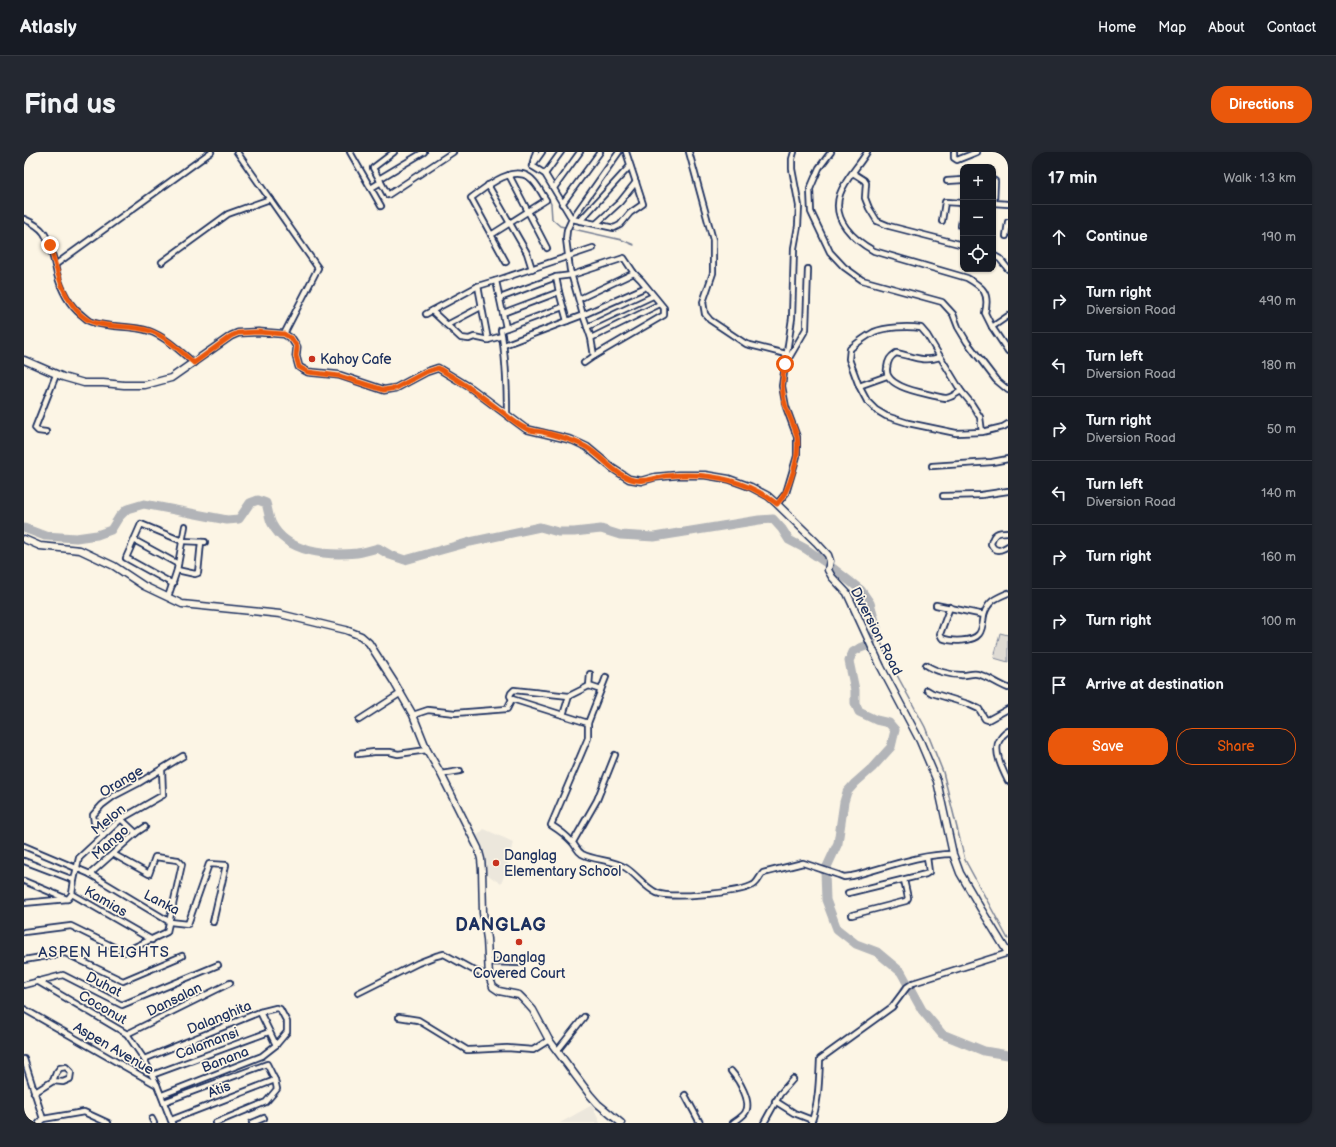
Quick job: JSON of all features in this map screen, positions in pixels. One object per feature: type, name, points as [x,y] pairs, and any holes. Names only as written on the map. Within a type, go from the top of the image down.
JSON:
[{"type":"street","points":[[55,265],[211,152]]},
{"type":"street","points":[[24,360],[56,374],[84,383],[145,385],[171,378],[194,363],[224,340],[238,333],[258,332],[284,334],[318,268],[238,152]]},
{"type":"street","points":[[350,152],[381,206]]},
{"type":"street","points":[[394,152],[373,168],[388,195],[453,152]]},
{"type":"street","points":[[371,188],[424,152]]},
{"type":"street","points":[[532,166],[536,152]]},
{"type":"street","points":[[532,166],[542,152]]},
{"type":"street","points":[[546,174],[561,152]]},
{"type":"street","points":[[554,188],[580,152]]},
{"type":"street","points":[[562,204],[600,152]]},
{"type":"street","points":[[594,356],[591,338],[572,275],[566,238],[572,219],[619,152]]},
{"type":"street","points":[[532,166],[546,174],[572,219],[614,228],[620,225],[630,213],[643,204],[626,152]]},
{"type":"street","points":[[689,152],[714,240],[713,273],[703,302],[705,314],[710,320],[746,344],[786,354]]},
{"type":"street","points":[[777,504],[786,493],[797,456],[797,437],[786,407],[782,386],[792,318],[794,248],[798,213],[792,169],[794,152]]},
{"type":"street","points":[[831,152],[819,168],[810,189],[811,212],[830,252],[844,267],[862,280],[942,302],[953,314],[958,327],[967,342],[996,380],[1008,390]]},
{"type":"street","points":[[867,152],[846,181],[840,195],[839,209],[842,222],[848,232],[862,244],[874,251],[967,278],[978,284],[987,296],[985,313],[1008,352]]},
{"type":"street","points":[[954,152],[954,158],[957,160],[977,152]]},
{"type":"street","points":[[580,221],[630,166]]},
{"type":"street","points":[[853,173],[866,183],[866,198],[869,208],[877,221],[895,228],[960,244]]},
{"type":"street","points":[[491,235],[546,200],[530,178],[520,174],[500,178],[471,198],[491,235],[506,262]]},
{"type":"street","points":[[509,175],[547,248]]},
{"type":"street","points":[[947,181],[960,180]]},
{"type":"street","points":[[596,224],[620,202],[636,182]]},
{"type":"street","points":[[488,185],[527,253],[532,269]]},
{"type":"street","points":[[162,262],[228,214],[270,199]]},
{"type":"street","points":[[942,221],[945,202],[960,203]]},
{"type":"street","points":[[996,203],[1008,204]]},
{"type":"street","points":[[24,219],[38,226],[44,232],[50,245],[64,292],[76,309],[95,323],[132,327],[150,331],[163,338],[194,363]]},
{"type":"street","points":[[1006,236],[1008,222]]},
{"type":"street","points":[[426,314],[478,286],[593,248]]},
{"type":"street","points":[[996,257],[1000,259],[1008,269]]},
{"type":"street","points":[[500,298],[556,277],[572,275],[624,258],[634,273],[664,308],[664,315],[584,363]]},
{"type":"street","points":[[785,364],[806,329],[808,269]]},
{"type":"street","points":[[579,299],[634,273]]},
{"type":"street","points":[[556,277],[567,321]]},
{"type":"street","points":[[496,281],[506,328]]},
{"type":"street","points":[[478,286],[488,340]]},
{"type":"street","points":[[504,345],[583,315],[646,287]]},
{"type":"street","points":[[503,313],[559,292]]},
{"type":"street","points":[[587,327],[653,296]]},
{"type":"street","points":[[591,338],[660,304]]},
{"type":"street","points":[[447,325],[481,306]]},
{"type":"street","points":[[507,415],[504,345],[501,330],[563,307]]},
{"type":"street","points":[[432,311],[461,338],[469,339],[474,337],[488,340],[502,336]]},
{"type":"street","points":[[992,327],[1008,316]]},
{"type":"street","points":[[982,432],[980,417],[961,391],[927,335],[921,328],[907,326],[875,332],[850,349],[849,359],[859,386],[867,402],[886,416],[908,423],[956,433],[982,432],[1003,427],[1008,424]]},
{"type":"street","name":"Diversion Road","points":[[284,334],[292,339],[297,347],[296,356],[299,367],[308,372],[339,376],[384,390],[396,388],[426,372],[438,368],[471,388],[526,429],[572,440],[587,447],[612,468],[629,479],[641,481],[655,477],[705,475],[729,479],[751,487],[768,496],[816,542],[828,556],[832,577],[847,593],[876,655],[920,741],[937,781],[953,854],[960,873],[980,909],[1008,953]]},
{"type":"street","points":[[940,357],[932,360],[919,360],[896,353],[890,358],[887,367],[887,376],[893,382],[901,386],[946,398],[954,396],[961,391]]},
{"type":"street","points":[[46,432],[35,428],[56,374]]},
{"type":"street","points":[[859,386],[887,376]]},
{"type":"street","points":[[932,466],[992,462],[1008,459]]},
{"type":"street","points":[[943,496],[981,495],[1008,491]]},
{"type":"street","points":[[173,584],[126,558],[141,524],[182,541],[203,542],[198,573],[195,574],[177,570]]},
{"type":"street","points":[[168,597],[177,570],[185,526]]},
{"type":"street","points":[[1008,532],[998,533],[992,538],[990,544],[998,551],[1008,546]]},
{"type":"street","points":[[24,539],[40,546],[80,550],[114,566],[144,586],[182,604],[272,613],[346,630],[361,636],[369,643],[413,715],[427,750],[441,774],[482,859],[483,913],[489,969],[493,987],[499,991],[518,995],[533,1010],[549,1040],[590,1094],[598,1104],[621,1123]]},
{"type":"street","points":[[134,540],[178,564]]},
{"type":"street","points":[[950,607],[940,634],[942,638],[948,641],[959,641],[973,638],[979,634],[986,607],[993,599],[1008,593]]},
{"type":"street","points":[[936,605],[984,615]]},
{"type":"street","points":[[926,665],[932,669],[950,674],[963,676],[974,673],[985,676],[1008,688]]},
{"type":"street","points":[[590,674],[590,686]]},
{"type":"street","points":[[606,677],[588,723],[588,738],[551,825],[573,842],[581,853],[609,861],[625,868],[657,893],[666,895],[703,894],[747,888],[758,882],[763,873],[803,862],[830,873],[852,876],[927,857],[953,854]]},
{"type":"street","points":[[413,715],[428,710],[455,713],[508,709],[512,699],[510,693],[514,690],[569,696],[590,686],[601,690]]},
{"type":"street","points":[[926,690],[932,694],[968,704],[979,709],[985,719],[988,720],[1008,709]]},
{"type":"street","points":[[360,720],[400,693]]},
{"type":"street","points":[[563,715],[569,696]]},
{"type":"street","points":[[512,699],[588,723]]},
{"type":"street","points":[[1008,731],[998,741],[998,753],[1002,770],[1008,781]]},
{"type":"street","points":[[358,754],[390,752],[398,754],[427,750]]},
{"type":"street","points":[[573,842],[597,800],[615,754]]},
{"type":"street","name":"Orange","points":[[103,836],[94,822],[93,815],[102,805],[114,796],[162,770],[183,756]]},
{"type":"street","name":"Melon","points":[[77,869],[79,858],[122,819],[163,795],[162,770]]},
{"type":"street","points":[[441,774],[460,771]]},
{"type":"street","points":[[122,819],[136,834]]},
{"type":"street","name":"Mango","points":[[90,874],[145,827]]},
{"type":"street","name":"Lanka","points":[[24,846],[90,874],[170,922],[188,924],[208,864],[226,865],[213,922]]},
{"type":"street","points":[[24,932],[71,926],[124,952],[167,932],[182,864],[178,860],[155,857],[149,874],[113,854]]},
{"type":"street","points":[[848,893],[926,874],[929,872],[927,857]]},
{"type":"street","points":[[24,861],[74,880]]},
{"type":"street","name":"Kamias","points":[[77,869],[72,894],[152,940]]},
{"type":"street","points":[[852,915],[906,901],[908,898],[904,880]]},
{"type":"street","points":[[24,881],[68,899]]},
{"type":"street","points":[[24,903],[68,899],[72,894]]},
{"type":"street","points":[[24,960],[65,953],[123,981],[182,956]]},
{"type":"street","points":[[775,1101],[794,1113],[811,1121],[817,1100],[820,1059],[892,1007],[907,987],[913,983],[1008,953]]},
{"type":"street","points":[[358,993],[418,963],[444,954],[475,971],[520,963]]},
{"type":"street","name":"Duhat","points":[[24,985],[63,975],[122,1005],[218,964]]},
{"type":"street","name":"Coconut","points":[[37,981],[127,1034],[144,1059],[157,1085]]},
{"type":"street","name":"Dansalan","points":[[127,1034],[230,983]]},
{"type":"street","name":"Dalanghita","points":[[144,1059],[260,1012],[276,1008],[280,1009],[287,1022],[288,1032]]},
{"type":"street","name":"Aspen Avenue","points":[[24,1009],[157,1085],[171,1121]]},
{"type":"street","points":[[260,1012],[276,1045]]},
{"type":"street","points":[[557,1051],[584,1016]]},
{"type":"street","points":[[399,1017],[418,1020],[467,1050],[507,1048],[533,1050],[549,1040]]},
{"type":"street","name":"Calamansi","points":[[152,1075],[269,1032]]},
{"type":"street","name":"Banana","points":[[162,1095],[262,1056],[276,1045],[288,1032]]},
{"type":"street","points":[[24,1059],[41,1121],[84,1112],[108,1123]]},
{"type":"street","points":[[164,1102],[267,1064],[275,1080],[277,1089],[266,1102],[215,1123]]},
{"type":"street","points":[[731,1071],[739,1081],[746,1096],[747,1110],[745,1114],[733,1123]]},
{"type":"street","points":[[764,1123],[775,1101],[793,1079]]},
{"type":"street","name":"Atis","points":[[171,1121],[275,1080]]},
{"type":"street","points":[[34,1092],[54,1081]]},
{"type":"street","points":[[685,1095],[700,1123]]},
{"type":"street","points":[[252,1123],[264,1118]]},
{"type":"shaded area","points":[[1000,633],[1008,635],[1008,662],[994,658]]},
{"type":"shaded area","name":"Danglag Elementary School","points":[[484,829],[513,842],[506,871],[501,884],[485,873],[484,854],[476,837]]},
{"type":"shaded area","points":[[592,1105],[600,1123],[560,1123]]},
{"type":"waterway","points":[[548,197],[551,204],[552,219],[560,226],[622,240],[634,245]]},
{"type":"waterway","points":[[24,528],[45,536],[76,538],[97,535],[111,530],[119,517],[127,509],[144,504],[227,520],[239,519],[250,503],[258,500],[266,503],[271,522],[279,534],[298,547],[321,553],[334,554],[365,552],[378,548],[390,555],[405,560],[470,542],[540,527],[558,532],[601,529],[620,535],[654,537],[773,519],[789,540],[825,562],[861,590],[870,603],[877,628],[871,643]]},
{"type":"waterway","points":[[877,628],[884,651],[925,727],[943,772],[965,860],[1008,939]]},
{"type":"waterway","points":[[868,645],[853,652],[849,661],[855,690],[855,703],[859,712],[876,720],[889,723],[895,730],[891,747],[847,792],[844,802],[838,843],[825,871],[826,900],[837,929],[856,944],[877,952],[901,972],[922,1010],[942,1034],[984,1051],[1008,1055]]},
{"type":"place","name":"Kahoy Cafe","points":[[312,359]]},
{"type":"place","name":"Danglag Elementary School","points":[[496,863]]},
{"type":"place","name":"Danglag Covered Court","points":[[519,942]]},
{"type":"district","name":"DANGLAG","points":[[501,925]]},
{"type":"district","name":"ASPEN HEIGHTS","points":[[104,952]]},
{"type":"route","points":[[50,245],[64,292],[76,309],[84,317],[95,323],[132,327],[150,331],[163,338],[194,363],[231,336],[238,333],[258,332],[284,334],[292,339],[297,347],[296,356],[299,367],[308,372],[339,376],[384,390],[396,388],[426,372],[438,368],[471,388],[526,429],[572,440],[587,447],[612,468],[629,479],[641,481],[655,477],[705,475],[729,479],[751,487],[768,496],[777,504],[786,493],[797,456],[797,437],[786,407],[782,386],[785,364]]}]
